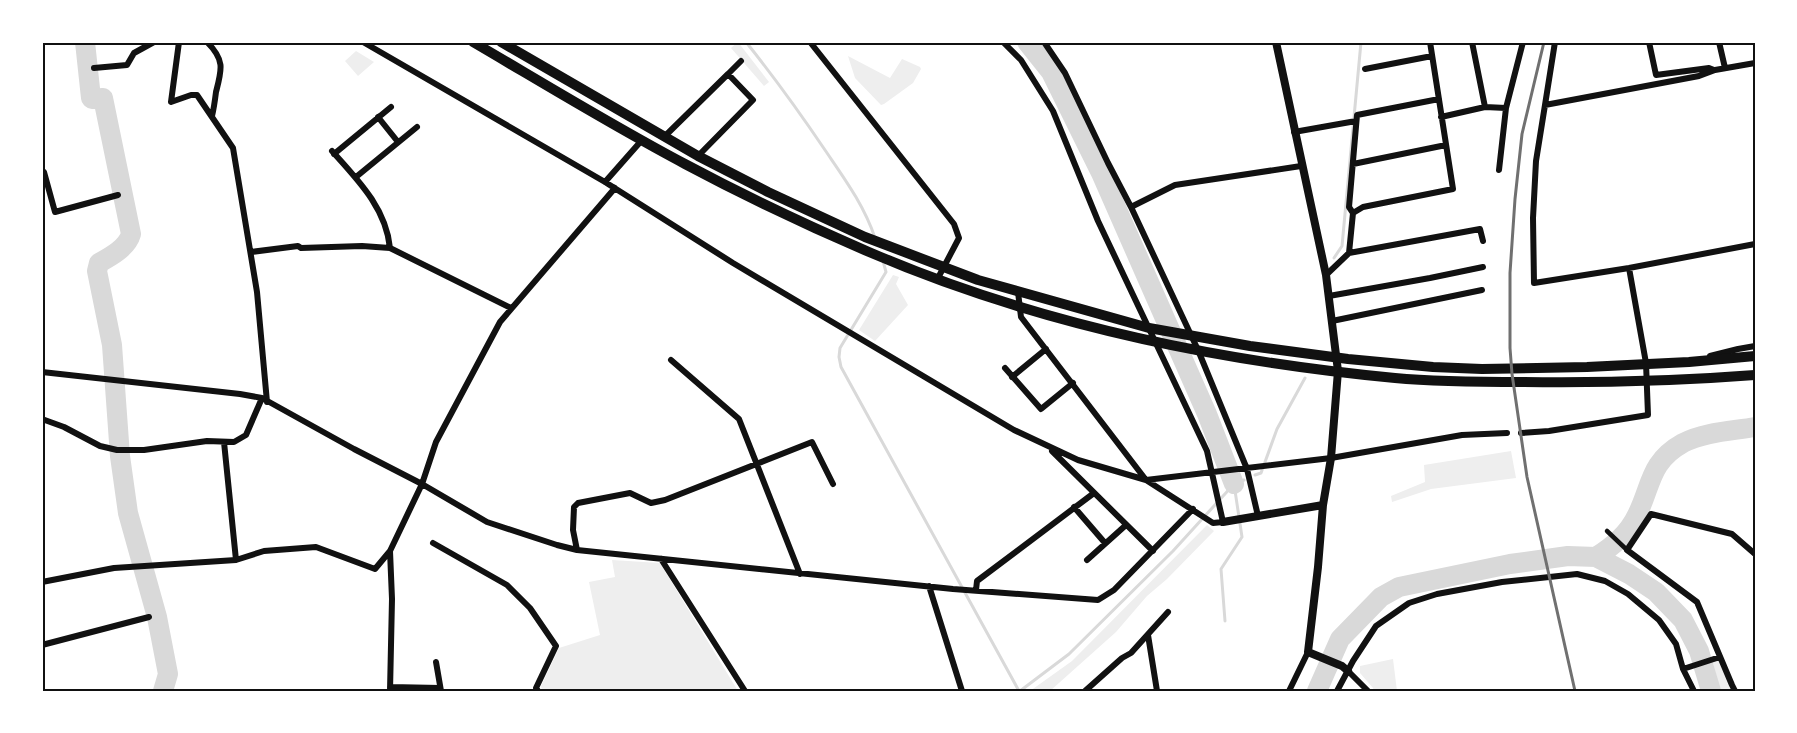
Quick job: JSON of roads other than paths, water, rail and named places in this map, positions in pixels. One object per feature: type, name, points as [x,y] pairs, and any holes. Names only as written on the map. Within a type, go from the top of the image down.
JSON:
[{"type":"highway","points":[[473,42],[683,163],[782,213],[894,262],[1082,325],[1196,350],[1396,378],[1466,382],[1601,383],[1755,375]]},
{"type":"highway","points":[[501,42],[698,156],[768,192],[865,237],[978,280],[1151,328],[1250,346],[1432,367],[1482,369],[1587,367],[1755,356]]},
{"type":"street","points":[[94,68],[127,65],[134,53],[154,42]]},
{"type":"street","points":[[42,419],[64,427],[100,446],[120,450],[144,450],[207,441],[234,442],[246,435],[265,400],[256,292],[234,148],[197,95],[171,102],[179,42]]},
{"type":"street","points":[[207,42],[217,51],[221,63],[221,76],[212,117]]},
{"type":"street","points":[[363,42],[605,182],[733,264],[1014,430],[1049,448],[1078,460],[1146,480],[1213,523],[1323,505]]},
{"type":"street","points":[[810,42],[954,224],[959,238],[938,278]]},
{"type":"street","points":[[1003,42],[1021,60],[1053,111],[1098,221],[1151,328],[1207,451],[1215,474],[1221,512],[1225,522]]},
{"type":"street","points":[[1044,42],[1065,73],[1131,207],[1196,350],[1244,469],[1256,516]]},
{"type":"street","points":[[1276,42],[1326,275],[1338,371],[1331,458],[1323,505],[1311,653],[1289,691]]},
{"type":"street","points":[[1353,213],[1364,207],[1453,189],[1430,42]]},
{"type":"street","points":[[1472,42],[1485,107]]},
{"type":"street","points":[[1498,170],[1506,108],[1524,42]]},
{"type":"street","points":[[1555,42],[1535,172],[1534,283],[1755,244]]},
{"type":"street","points":[[1649,42],[1656,75],[1709,68],[1715,70]]},
{"type":"street","points":[[1719,42],[1725,68]]},
{"type":"street","points":[[1365,69],[1432,56]]},
{"type":"street","points":[[664,137],[741,61]]},
{"type":"street","points":[[1545,105],[1755,63]]},
{"type":"street","points":[[698,156],[753,100],[728,74]]},
{"type":"street","points":[[1349,253],[1353,213],[1349,207],[1357,115],[1439,99]]},
{"type":"street","points":[[390,248],[384,219],[378,207],[356,177],[333,153],[391,107]]},
{"type":"street","points":[[1441,117],[1485,107],[1506,108]]},
{"type":"street","points":[[378,117],[398,142]]},
{"type":"street","points":[[1294,132],[1356,121]]},
{"type":"street","points":[[356,177],[417,127]]},
{"type":"street","points":[[605,182],[642,139]]},
{"type":"street","points":[[1353,164],[1446,145]]},
{"type":"street","points":[[1131,207],[1175,185],[1301,166]]},
{"type":"street","points":[[42,172],[44,171],[55,212],[118,195]]},
{"type":"street","points":[[42,582],[114,568],[236,560],[264,551],[316,547],[375,568],[390,551],[422,484],[436,442],[500,322],[615,188]]},
{"type":"street","points":[[1326,275],[1349,253],[1480,229],[1483,241]]},
{"type":"street","points":[[251,252],[298,246],[302,248],[362,246],[390,248],[511,308]]},
{"type":"street","points":[[1329,296],[1483,267]]},
{"type":"street","points":[[1521,432],[1549,431],[1648,415],[1646,363],[1629,268]]},
{"type":"street","points":[[1332,321],[1482,290]]},
{"type":"street","points":[[1018,292],[1021,316],[1146,480]]},
{"type":"street","points":[[1689,362],[1755,346]]},
{"type":"street","points":[[1012,377],[1047,349]]},
{"type":"street","points":[[671,360],[739,419],[800,574]]},
{"type":"street","points":[[1005,368],[1041,409],[1073,384]]},
{"type":"street","points":[[42,372],[240,394],[265,400],[422,484],[487,522],[577,550],[953,590],[1098,600],[1114,590],[1195,511]]},
{"type":"street","points":[[1146,480],[1215,474],[1331,458],[1462,435],[1507,433]]},
{"type":"street","points":[[224,442],[236,560]]},
{"type":"street","points":[[577,550],[573,530],[573,507],[578,502],[630,493],[651,503],[665,501],[812,442],[833,484]]},
{"type":"street","points":[[1049,448],[1154,551]]},
{"type":"street","points":[[974,590],[977,581],[1094,492]]},
{"type":"street","points":[[1074,507],[1105,543]]},
{"type":"street","points":[[1625,548],[1652,514],[1732,534],[1755,554]]},
{"type":"street","points":[[1087,560],[1126,525]]},
{"type":"street","points":[[1607,531],[1625,548],[1697,602],[1735,691]]},
{"type":"street","points":[[433,543],[507,585],[530,608],[556,646],[536,688],[538,691]]},
{"type":"street","points":[[390,551],[392,599],[390,689],[441,689],[436,662]]},
{"type":"street","points":[[662,559],[745,691]]},
{"type":"street","points":[[1337,691],[1345,669],[1376,626],[1409,603],[1437,594],[1502,582],[1577,574],[1605,581],[1628,594],[1659,620],[1676,644],[1683,669],[1695,691]]},
{"type":"street","points":[[929,586],[962,691]]},
{"type":"street","points":[[1085,691],[1122,658],[1131,653],[1168,612]]},
{"type":"street","points":[[42,645],[149,617]]},
{"type":"street","points":[[1148,635],[1157,691]]},
{"type":"street","points":[[1311,653],[1345,669],[1368,691]]},
{"type":"street","points":[[1683,669],[1720,657]]},
{"type":"waterway","points":[[85,42],[91,98],[103,98],[131,234],[122,248],[99,263],[97,271],[112,345],[120,456],[128,513],[157,617],[168,674],[163,691]]},
{"type":"waterway","points":[[746,42],[767,68],[846,181],[865,214],[875,238]]},
{"type":"waterway","points":[[1027,42],[1051,72],[1101,173],[1207,414],[1234,484]]},
{"type":"waterway","points":[[1334,258],[1342,246],[1361,42]]},
{"type":"waterway","points":[[883,261],[886,272],[840,348],[841,367],[1019,691]]},
{"type":"waterway","points":[[1255,475],[1261,473],[1277,429],[1305,378]]},
{"type":"waterway","points":[[1596,557],[1625,534],[1637,515],[1657,466],[1672,450],[1700,436],[1755,427]]},
{"type":"waterway","points":[[1020,691],[1069,654],[1173,551],[1234,484],[1244,480]]},
{"type":"waterway","points":[[1225,621],[1221,569],[1242,537],[1234,484]]},
{"type":"waterway","points":[[1317,691],[1340,639],[1381,597],[1399,587],[1510,564],[1568,556],[1596,557],[1629,574],[1656,592],[1683,620],[1699,651],[1711,691]]},
{"type":"railway","points":[[1544,42],[1522,134],[1510,273],[1510,348],[1527,477],[1575,691]]}]
